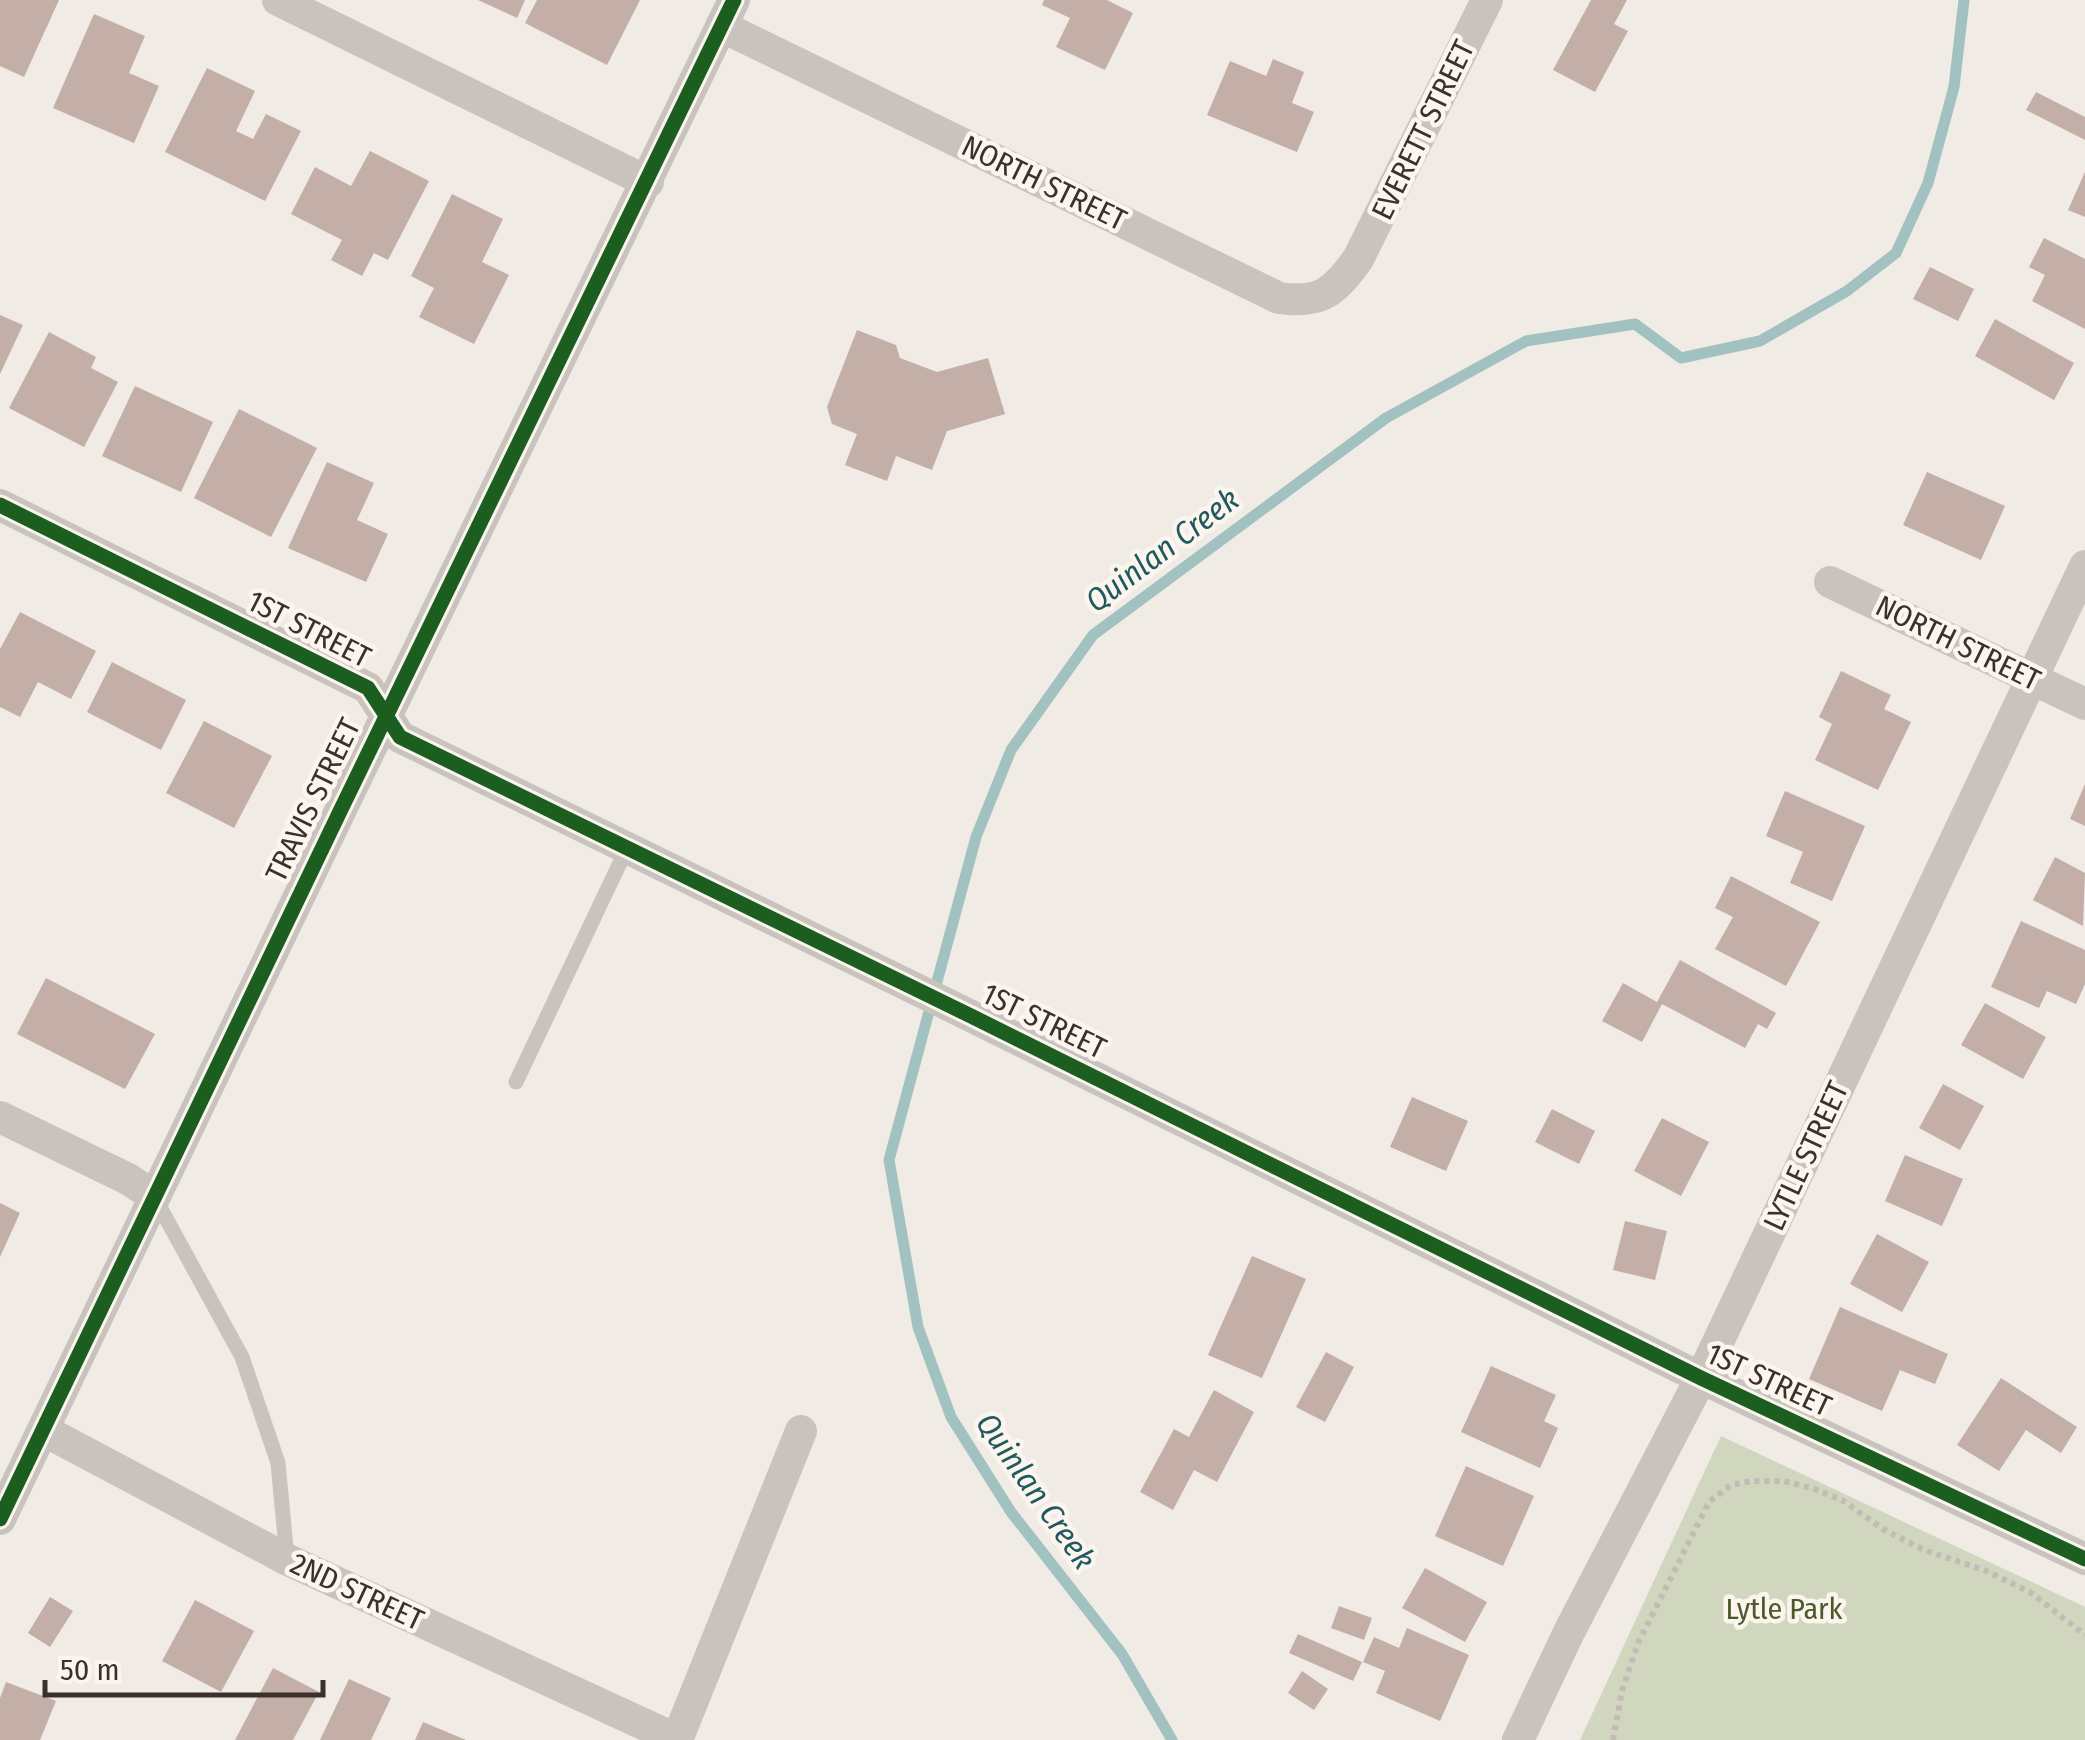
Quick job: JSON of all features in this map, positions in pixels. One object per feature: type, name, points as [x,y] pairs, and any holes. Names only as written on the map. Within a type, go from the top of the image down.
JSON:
[{"type":"street","points":[[278,0],[648,182]]},
{"type":"street","name":"EVERETT STREET","points":[[1358,260],[1487,0]]},
{"type":"street","name":"TRAVIS STREET","points":[[0,1519],[385,714],[728,13]]},
{"type":"street","name":"NORTH STREET","points":[[728,13],[1279,298],[1303,302],[1335,290],[1358,260]]},
{"type":"street","name":"1ST STREET","points":[[0,505],[368,688],[400,737],[1701,1378],[2085,1560]]},
{"type":"street","name":"LYTLE STREET","points":[[1518,1740],[1569,1632],[1701,1378],[2085,566]]},
{"type":"street","name":"NORTH STREET","points":[[1830,582],[2085,704]]},
{"type":"street","points":[[0,1117],[128,1178],[154,1196]]},
{"type":"street","name":"2ND STREET","points":[[42,1430],[288,1560],[678,1740]]},
{"type":"street","points":[[678,1740],[800,1431]]},
{"type":"lane","points":[[516,1082],[628,848]]},
{"type":"lane","points":[[154,1196],[242,1357],[278,1463],[288,1560]]},
{"type":"path","points":[[1613,1740],[1622,1691],[1638,1643],[1710,1502],[1731,1485],[1768,1481],[1812,1488],[1842,1500],[1883,1529],[1924,1550],[1984,1570],[2030,1592],[2085,1635]]},
{"type":"green space","name":"Lytle Park","points":[[1721,1436],[2085,1607],[2085,1740],[1580,1740]]},
{"type":"building","points":[[0,0],[59,0],[24,77],[0,66]]},
{"type":"building","points":[[478,0],[525,0],[517,18]]},
{"type":"building","points":[[537,0],[640,0],[607,65],[525,23]]},
{"type":"building","points":[[1044,0],[1107,0],[1133,13],[1105,70],[1056,47],[1070,18],[1042,5]]},
{"type":"building","points":[[1591,0],[1627,0],[1614,24],[1628,31],[1595,92],[1553,70]]},
{"type":"building","points":[[94,14],[145,36],[129,73],[159,86],[134,143],[53,108]]},
{"type":"building","points":[[1273,59],[1304,72],[1292,103],[1314,112],[1297,152],[1207,115],[1230,61],[1266,76]]},
{"type":"building","points":[[207,68],[255,91],[236,131],[253,139],[266,114],[301,131],[265,201],[165,152]]},
{"type":"building","points":[[2036,92],[2085,117],[2085,140],[2026,110]]},
{"type":"building","points":[[370,151],[429,181],[388,260],[374,253],[362,276],[331,260],[342,240],[291,214],[315,167],[351,186]]},
{"type":"building","points":[[2085,172],[2085,217],[2068,210]]},
{"type":"building","points":[[452,194],[503,219],[482,262],[509,275],[474,344],[419,317],[434,288],[411,276]]},
{"type":"building","points":[[2044,238],[2085,259],[2085,329],[2032,301],[2045,275],[2029,267]]},
{"type":"building","points":[[1930,267],[1974,289],[1958,321],[1913,299]]},
{"type":"building","points":[[0,315],[23,325],[0,374]]},
{"type":"building","points":[[1995,319],[2074,363],[2054,400],[1975,356]]},
{"type":"building","points":[[857,330],[896,345],[900,358],[937,372],[988,358],[1005,414],[947,431],[932,470],[896,456],[887,481],[845,465],[857,434],[832,424],[827,407]]},
{"type":"building","points":[[49,332],[96,357],[91,368],[118,382],[84,447],[9,408]]},
{"type":"building","points":[[135,386],[213,422],[181,492],[102,456]]},
{"type":"building","points":[[239,409],[317,448],[271,537],[194,498]]},
{"type":"building","points":[[327,462],[374,483],[357,520],[388,534],[366,582],[288,548]]},
{"type":"building","points":[[1927,472],[2005,506],[1981,560],[1903,525]]},
{"type":"building","points":[[20,612],[96,651],[71,699],[38,682],[20,717],[0,707],[0,649]]},
{"type":"building","points":[[112,662],[186,700],[161,750],[87,712]]},
{"type":"building","points":[[1841,671],[1891,695],[1884,709],[1911,722],[1878,790],[1815,760],[1832,724],[1819,717]]},
{"type":"building","points":[[204,721],[272,756],[234,828],[166,793]]},
{"type":"building","points":[[2085,784],[2085,826],[2070,819]]},
{"type":"building","points":[[1785,791],[1865,826],[1832,901],[1790,883],[1803,852],[1766,836]]},
{"type":"building","points":[[2055,857],[2085,873],[2083,926],[2033,900]]},
{"type":"building","points":[[1731,876],[1820,922],[1786,986],[1715,949],[1733,917],[1715,908]]},
{"type":"building","points":[[2021,921],[2085,950],[2085,984],[2076,1004],[2047,991],[2039,1008],[1991,987]]},
{"type":"building","points":[[1680,960],[1776,1013],[1767,1029],[1758,1024],[1745,1048],[1662,1004],[1642,1042],[1602,1021],[1623,983],[1657,1002]]},
{"type":"building","points":[[46,978],[155,1034],[125,1089],[17,1034]]},
{"type":"building","points":[[1985,1003],[2046,1037],[2023,1079],[1961,1045]]},
{"type":"building","points":[[1943,1084],[1984,1106],[1960,1150],[1919,1128]]},
{"type":"building","points":[[1412,1097],[1468,1121],[1446,1171],[1390,1147]]},
{"type":"building","points":[[1552,1109],[1595,1131],[1579,1164],[1535,1142]]},
{"type":"building","points":[[1662,1118],[1709,1142],[1681,1196],[1634,1171]]},
{"type":"building","points":[[1905,1155],[1963,1179],[1942,1226],[1885,1201]]},
{"type":"building","points":[[0,1203],[20,1213],[0,1257]]},
{"type":"building","points":[[1625,1221],[1667,1231],[1655,1280],[1613,1270]]},
{"type":"building","points":[[1877,1234],[1929,1262],[1902,1312],[1850,1284]]},
{"type":"building","points":[[1252,1256],[1306,1279],[1262,1378],[1208,1355]]},
{"type":"building","points":[[1840,1307],[1948,1354],[1935,1384],[1900,1370],[1882,1411],[1809,1379]]},
{"type":"building","points":[[1326,1352],[1354,1367],[1325,1422],[1296,1407]]},
{"type":"building","points":[[1491,1366],[1556,1395],[1544,1421],[1558,1428],[1540,1468],[1461,1432]]},
{"type":"building","points":[[2001,1378],[2077,1427],[2061,1453],[2026,1430],[1999,1471],[1957,1445]]},
{"type":"building","points":[[1214,1390],[1254,1412],[1217,1482],[1194,1470],[1173,1510],[1140,1492],[1174,1429],[1189,1437]]},
{"type":"building","points":[[1466,1466],[1534,1496],[1503,1566],[1435,1536]]},
{"type":"building","points":[[1425,1568],[1487,1602],[1465,1642],[1402,1608]]},
{"type":"building","points":[[50,1597],[73,1611],[50,1647],[28,1633]]},
{"type":"building","points":[[195,1600],[254,1631],[221,1692],[162,1661]]},
{"type":"building","points":[[1339,1606],[1372,1618],[1364,1640],[1331,1628]]},
{"type":"building","points":[[1407,1628],[1469,1655],[1440,1721],[1376,1693],[1385,1671],[1363,1662],[1374,1637],[1399,1648]]},
{"type":"building","points":[[1298,1634],[1362,1662],[1353,1681],[1289,1653]]},
{"type":"building","points":[[273,1668],[319,1692],[293,1740],[235,1740]]},
{"type":"building","points":[[1302,1671],[1328,1689],[1314,1710],[1288,1693]]},
{"type":"building","points":[[349,1679],[391,1698],[371,1740],[320,1740]]},
{"type":"building","points":[[6,1682],[56,1701],[40,1740],[0,1740],[0,1698]]},
{"type":"building","points":[[423,1722],[466,1740],[415,1740]]},
{"type":"waterway","name":"Quinlan Creek","points":[[1172,1740],[1122,1654],[1011,1512],[951,1417],[918,1327],[889,1160],[976,837],[1011,750],[1093,635],[1386,418],[1526,341],[1635,324],[1681,358],[1760,341],[1847,291],[1896,253],[1928,183],[1954,87],[1964,0]]},
{"type":"cycle path","points":[[0,1519],[734,0]]},
{"type":"cycle path","points":[[0,505],[368,688],[400,737],[1701,1378],[2085,1559]]}]
